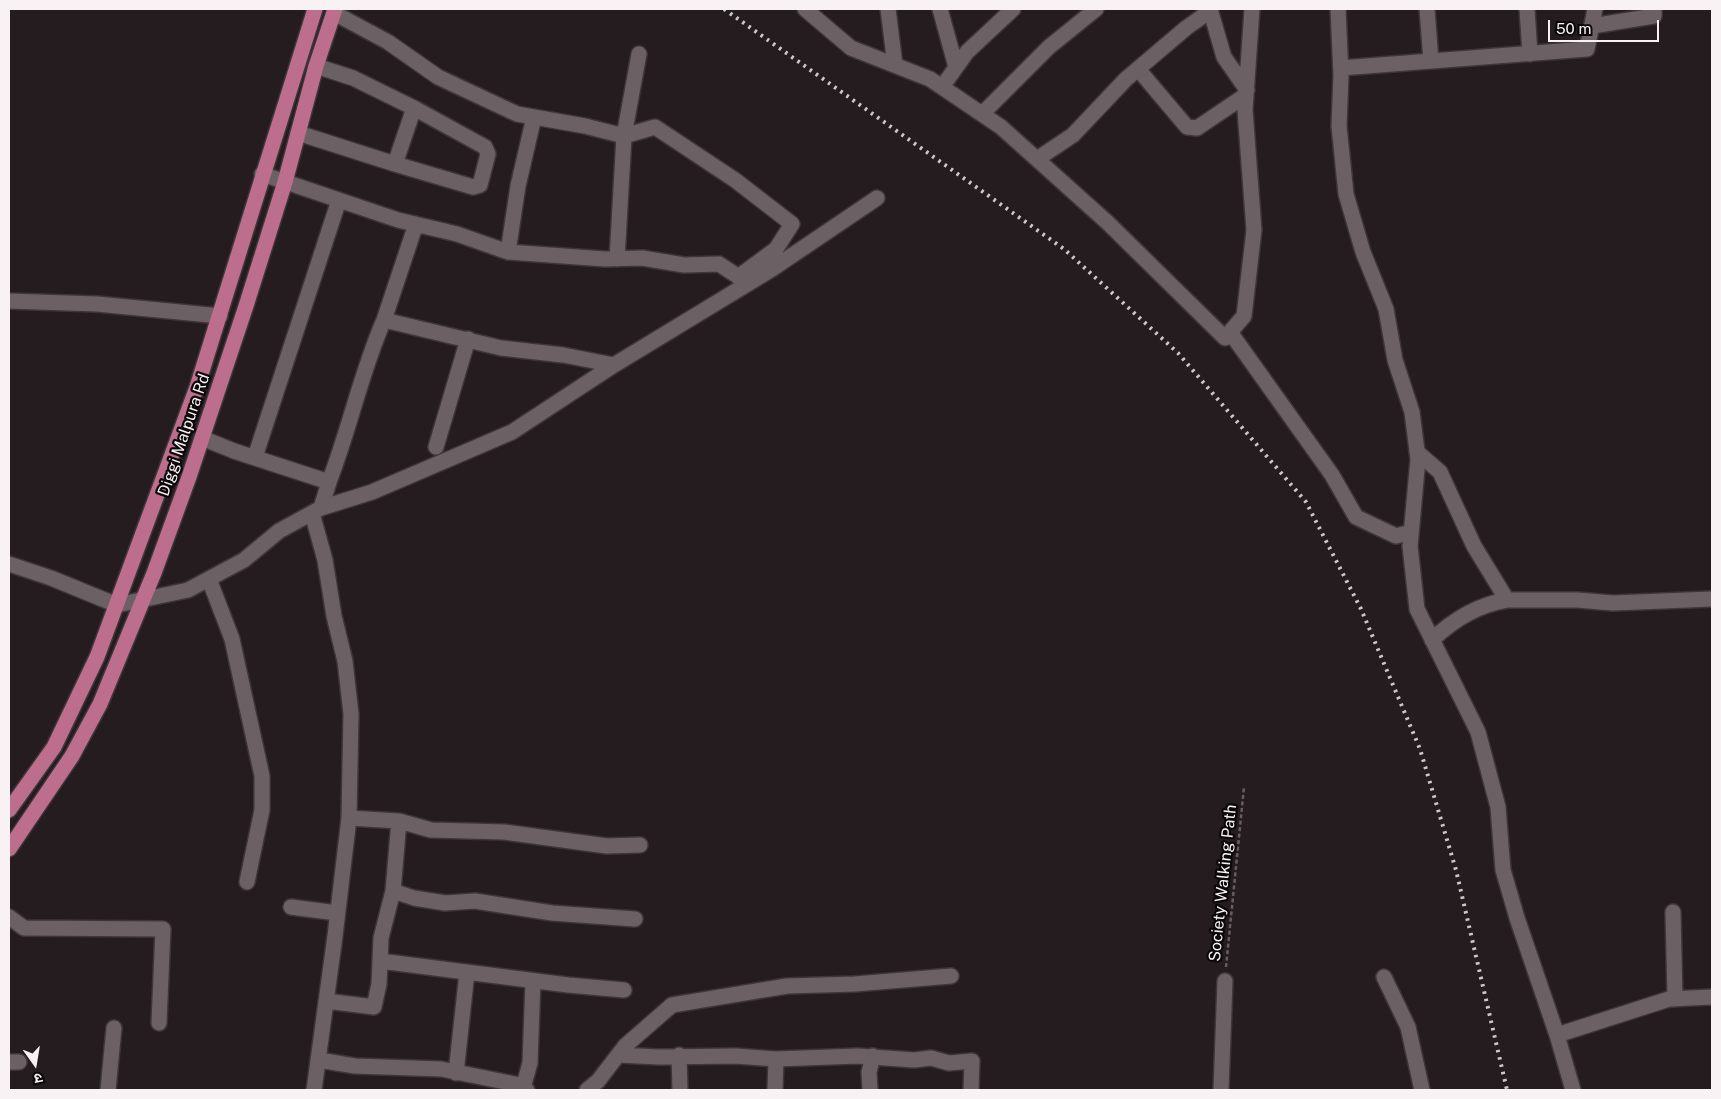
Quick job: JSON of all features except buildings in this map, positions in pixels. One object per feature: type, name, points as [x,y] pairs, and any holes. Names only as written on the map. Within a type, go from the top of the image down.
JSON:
[{"type":"main road","name":"Diggi Malpura Rd","points":[[9,810],[54,748],[97,657],[182,432],[315,9]]},
{"type":"main road","name":"Diggi Malpura Rd","points":[[9,849],[72,756],[100,704],[157,564],[202,438],[285,182],[315,70],[334,11]]},
{"type":"street","points":[[805,9],[851,48],[930,79],[1001,127],[1108,223],[1225,338],[1244,316],[1254,230],[1250,191],[1247,92],[1252,9]]},
{"type":"street","points":[[888,9],[895,65]]},
{"type":"street","points":[[940,9],[956,67]]},
{"type":"street","points":[[942,87],[966,52],[1012,9]]},
{"type":"street","points":[[982,114],[1049,47],[1096,9]]},
{"type":"street","points":[[1338,9],[1341,68],[1340,126],[1346,194],[1363,252],[1386,309],[1395,360],[1412,412],[1417,452],[1410,546],[1416,609],[1478,732],[1498,807],[1503,870],[1573,1090]]},
{"type":"street","points":[[1427,9],[1431,61]]},
{"type":"street","points":[[1527,9],[1530,54]]},
{"type":"street","points":[[1341,68],[1587,49],[1595,9]]},
{"type":"street","points":[[1592,26],[1654,16],[1654,9]]},
{"type":"street","points":[[1037,160],[1072,135],[1138,69],[1210,10],[1224,57],[1247,92]]},
{"type":"street","points":[[9,564],[51,578],[116,605],[188,590],[244,560],[279,531],[316,511],[372,492],[512,432],[743,280],[776,249],[792,224],[735,180],[655,127],[624,136],[585,126],[517,114],[438,77],[388,42],[334,11]]},
{"type":"street","points":[[617,259],[624,136],[639,54]]},
{"type":"street","points":[[1138,69],[1187,127],[1191,129],[1197,128],[1247,92]]},
{"type":"street","points":[[298,134],[473,187],[480,185],[488,154],[485,147],[414,108],[353,78],[315,70]]},
{"type":"street","points":[[395,164],[414,108]]},
{"type":"street","points":[[508,252],[518,186],[534,117]]},
{"type":"street","points":[[262,174],[416,224],[457,234],[508,252],[617,259],[642,258],[684,265],[719,264],[743,280]]},
{"type":"street","points":[[743,280],[772,270],[877,198]]},
{"type":"street","points":[[256,458],[339,200]]},
{"type":"street","points":[[314,1090],[348,818],[351,714],[345,661],[334,616],[316,511],[345,440],[366,365],[384,320],[416,224]]},
{"type":"street","points":[[9,300],[97,304],[220,316]]},
{"type":"street","points":[[384,320],[501,348],[562,355],[614,365]]},
{"type":"street","points":[[1230,332],[1332,474],[1356,517],[1396,536],[1411,532]]},
{"type":"street","points":[[436,447],[468,339]]},
{"type":"street","points":[[202,438],[329,482]]},
{"type":"street","points":[[1417,452],[1440,472],[1474,546],[1508,600]]},
{"type":"street","points":[[209,579],[232,639],[262,776],[262,810],[247,882]]},
{"type":"street","points":[[1432,640],[1465,614],[1487,603],[1508,600],[1577,600],[1613,603],[1712,599]]},
{"type":"street","points":[[348,818],[399,821],[431,830],[504,832],[607,846],[640,845]]},
{"type":"street","points":[[326,1001],[374,1007],[379,984],[381,938],[393,891],[399,821]]},
{"type":"street","points":[[393,891],[414,898],[445,902],[475,901],[552,913],[636,919]]},
{"type":"street","points":[[291,907],[337,913]]},
{"type":"street","points":[[1673,912],[1675,999]]},
{"type":"street","points":[[9,917],[24,928],[163,929],[159,1023]]},
{"type":"street","points":[[380,961],[533,981],[624,990]]},
{"type":"street","points":[[456,1073],[467,972]]},
{"type":"street","points":[[587,1090],[598,1081],[625,1046],[672,1005],[787,986],[855,984],[951,976]]},
{"type":"street","points":[[1384,977],[1408,1027],[1422,1090]]},
{"type":"street","points":[[319,1060],[356,1066],[442,1069],[525,1089],[530,1062],[533,981]]},
{"type":"street","points":[[1221,1090],[1225,981]]},
{"type":"street","points":[[1557,1035],[1637,1007],[1675,999],[1712,997]]},
{"type":"street","points":[[108,1090],[114,1028]]},
{"type":"street","points":[[618,1055],[659,1057],[679,1055],[776,1059],[873,1056],[914,1060],[931,1058],[949,1064],[972,1061],[971,1090]]},
{"type":"street","points":[[679,1055],[680,1090]]},
{"type":"street","points":[[870,1090],[869,1072],[873,1056]]},
{"type":"street","points":[[775,1090],[776,1059]]},
{"type":"path","name":"Society Walking Path","points":[[1225,981],[1244,787]]},
{"type":"railway","points":[[724,9],[1064,249],[1178,353],[1306,502],[1361,609],[1420,749],[1456,870],[1507,1090]]}]
